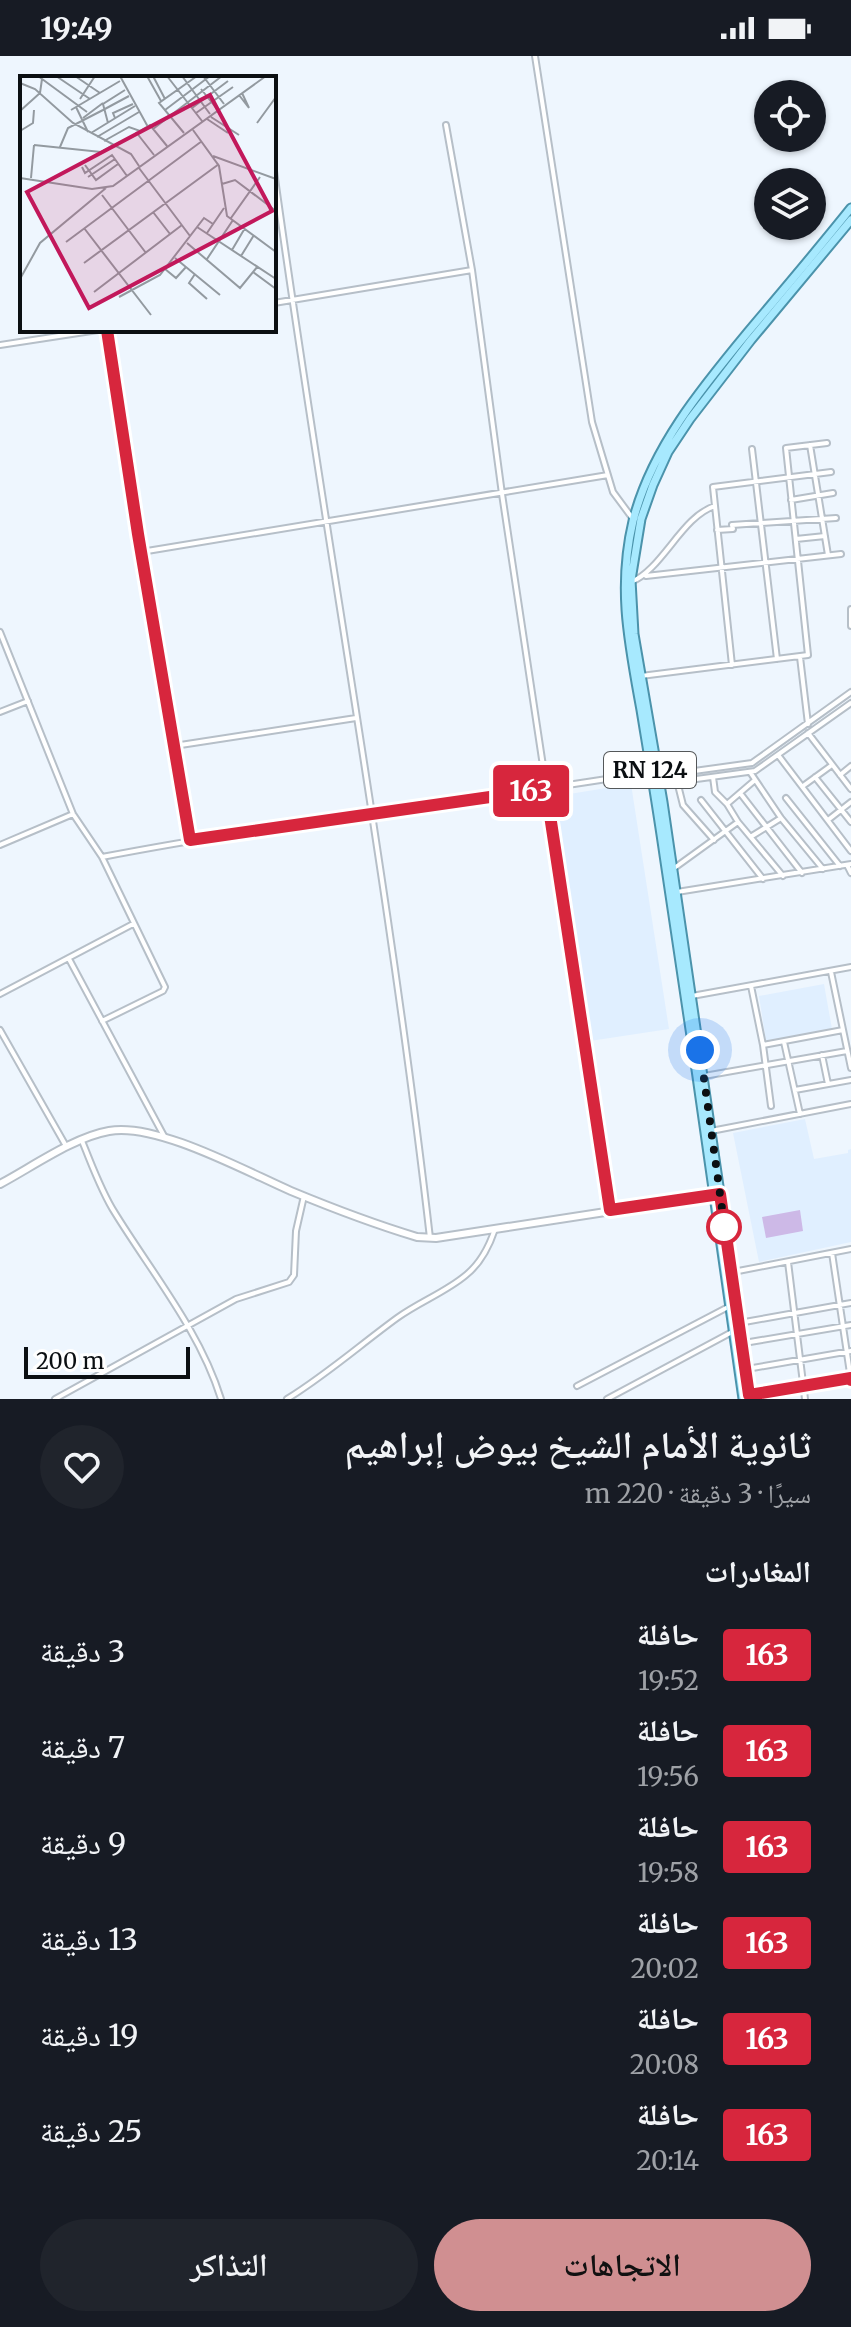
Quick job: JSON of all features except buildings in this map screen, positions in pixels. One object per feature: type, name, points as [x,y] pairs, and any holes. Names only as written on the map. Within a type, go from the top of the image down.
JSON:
[{"type":"main road","name":"RN 124","points":[[747,1398],[731,1272],[634,634],[631,582],[633,520],[658,457],[851,208]]},
{"type":"main road","name":"RN 124","points":[[735,354],[851,220]]},
{"type":"main road","name":"RN 124","points":[[692,410],[660,468],[634,535],[625,568],[624,613],[677,892],[711,1131],[730,1306],[741,1343],[747,1398]]},
{"type":"street","points":[[535,56],[592,422],[613,492],[633,520]]},
{"type":"street","points":[[446,125],[472,270],[502,494],[610,1210]]},
{"type":"street","points":[[276,185],[325,520],[373,814],[430,1238]]},
{"type":"street","points":[[276,303],[472,270]]},
{"type":"street","points":[[0,345],[85,332]]},
{"type":"street","points":[[107,332],[190,840]]},
{"type":"street","points":[[641,676],[808,655],[786,448],[827,443]]},
{"type":"street","points":[[810,445],[828,555]]},
{"type":"street","points":[[752,449],[777,659]]},
{"type":"street","points":[[732,665],[713,487],[831,472]]},
{"type":"street","points":[[141,552],[608,475]]},
{"type":"street","points":[[791,500],[833,493]]},
{"type":"street","points":[[646,576],[655,561],[702,510],[715,506]]},
{"type":"street","points":[[717,530],[733,529],[732,525],[836,518]]},
{"type":"street","points":[[796,539],[825,536]]},
{"type":"street","points":[[631,582],[646,576],[841,554]]},
{"type":"street","points":[[851,609],[851,626]]},
{"type":"street","points":[[0,632],[73,814],[102,857],[165,989],[102,1021]]},
{"type":"street","points":[[800,657],[808,724]]},
{"type":"street","points":[[102,857],[190,840],[752,763],[851,692]]},
{"type":"street","points":[[0,712],[28,701]]},
{"type":"street","points":[[657,777],[677,781],[755,771],[851,703]]},
{"type":"street","points":[[174,746],[356,718]]},
{"type":"street","points":[[808,733],[851,789]]},
{"type":"street","points":[[778,755],[851,851]]},
{"type":"street","points":[[803,786],[832,765]]},
{"type":"street","points":[[840,775],[851,766]]},
{"type":"street","points":[[750,772],[781,818],[824,870]]},
{"type":"street","points":[[713,777],[715,792],[783,876]]},
{"type":"street","points":[[815,777],[851,822]]},
{"type":"street","points":[[727,804],[755,780]]},
{"type":"street","points":[[677,781],[683,805],[714,840]]},
{"type":"street","points":[[740,793],[802,873]]},
{"type":"street","points":[[786,798],[840,866]]},
{"type":"street","points":[[701,800],[763,879]]},
{"type":"street","points":[[828,820],[851,802]]},
{"type":"street","points":[[0,845],[73,814]]},
{"type":"street","points":[[752,836],[781,818]]},
{"type":"street","points":[[673,869],[738,822]]},
{"type":"street","points":[[677,892],[849,865],[851,873]]},
{"type":"street","points":[[0,994],[133,924]]},
{"type":"street","points":[[69,959],[164,1136]]},
{"type":"street","points":[[692,996],[851,967]]},
{"type":"street","points":[[831,972],[851,1068]]},
{"type":"street","points":[[751,986],[771,1106]]},
{"type":"street","points":[[0,1030],[66,1147]]},
{"type":"street","points":[[763,1045],[843,1030]]},
{"type":"street","points":[[784,1041],[800,1114]]},
{"type":"street","points":[[703,1076],[847,1051]]},
{"type":"street","points":[[822,1055],[828,1084]]},
{"type":"street","points":[[795,1090],[851,1080]]},
{"type":"street","points":[[711,1131],[851,1104]]},
{"type":"street","points":[[0,1184],[66,1147],[107,1131],[133,1129],[164,1136],[304,1196],[417,1237],[430,1238],[717,1195]]},
{"type":"street","points":[[82,1141],[115,1213],[188,1328],[221,1399]]},
{"type":"street","points":[[55,1399],[236,1299],[285,1285],[292,1279],[296,1231],[304,1196]]},
{"type":"street","points":[[287,1399],[407,1311],[465,1276],[490,1245],[495,1228]]},
{"type":"street","points":[[731,1272],[851,1249]]},
{"type":"street","points":[[747,1398],[851,1379],[832,1253]]},
{"type":"street","points":[[788,1262],[805,1399]]},
{"type":"street","points":[[607,1399],[736,1327],[851,1303]]},
{"type":"street","points":[[577,1386],[730,1306]]},
{"type":"street","points":[[741,1343],[851,1325]]},
{"type":"street","points":[[745,1370],[849,1351]]},
{"type":"shaded area","points":[[631,784],[669,1029],[590,1041],[551,797]]},
{"type":"shaded area","points":[[824,984],[832,1029],[766,1041],[759,996]]},
{"type":"shaded area","points":[[805,1119],[814,1159],[848,1153],[851,1149],[851,1242],[759,1262],[733,1133]]},
{"type":"shaded area","points":[[800,1210],[803,1231],[766,1238],[762,1217]]},
{"type":"bus line","name":"163","points":[[107,332],[190,840],[546,789],[610,1210],[720,1194],[749,1395],[851,1380]]},
{"type":"route","points":[[700,1050],[725,1230],[724,1227]]}]
